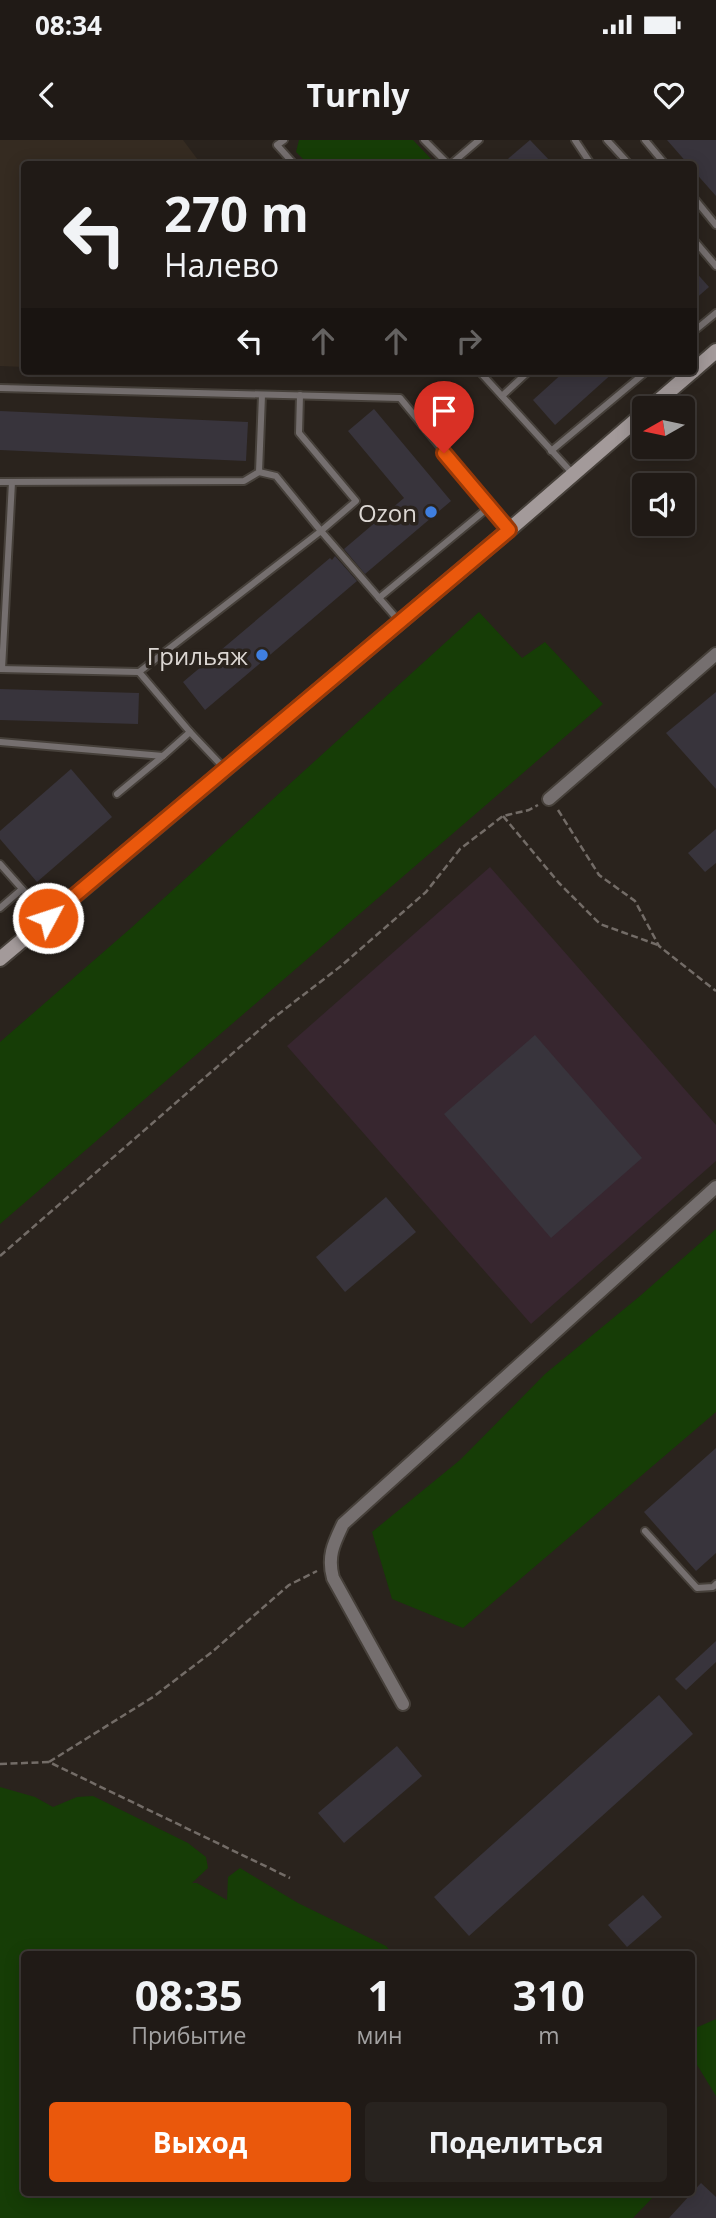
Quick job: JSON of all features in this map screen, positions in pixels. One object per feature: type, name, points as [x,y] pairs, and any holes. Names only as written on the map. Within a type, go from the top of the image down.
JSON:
[{"type":"street","points":[[697,368],[716,351]]},
{"type":"street","points":[[664,396],[688,375]]},
{"type":"street","points":[[0,959],[632,423]]},
{"type":"street","points":[[549,799],[716,654]]},
{"type":"street","points":[[403,1704],[333,1578],[330,1553],[343,1524],[716,1186]]},
{"type":"lane","points":[[284,140],[277,145],[291,161]]},
{"type":"lane","points":[[424,140],[446,161]]},
{"type":"lane","points":[[453,161],[478,140]]},
{"type":"lane","points":[[607,140],[626,161]]},
{"type":"lane","points":[[645,140],[662,161]]},
{"type":"lane","points":[[579,141],[589,161]]},
{"type":"lane","points":[[697,202],[716,225]]},
{"type":"lane","points":[[697,244],[716,266]]},
{"type":"lane","points":[[697,329],[716,313]]},
{"type":"lane","points":[[483,375],[573,474]]},
{"type":"lane","points":[[502,396],[525,375]]},
{"type":"lane","points":[[551,451],[642,375]]},
{"type":"lane","points":[[0,388],[400,398],[509,530]]},
{"type":"lane","points":[[259,472],[262,395]]},
{"type":"lane","points":[[12,482],[1,669],[139,672],[356,501],[299,433],[300,395]]},
{"type":"lane","points":[[0,482],[244,481],[259,472],[276,477],[400,622]]},
{"type":"lane","points":[[379,598],[489,507]]},
{"type":"lane","points":[[139,672],[225,769]]},
{"type":"lane","points":[[117,794],[190,732]]},
{"type":"lane","points":[[0,743],[163,755]]},
{"type":"lane","points":[[0,864],[48,918]]},
{"type":"lane","points":[[0,908],[22,889]]},
{"type":"lane","points":[[645,1531],[697,1588],[713,1587],[716,1584]]},
{"type":"path","points":[[0,1256],[272,1019],[341,966],[415,902],[460,849],[503,816],[529,810],[549,799],[599,875],[635,901],[659,946]]},
{"type":"path","points":[[503,816],[559,883],[600,924],[659,946],[716,991]]},
{"type":"path","points":[[49,1762],[153,1697],[212,1652],[289,1585],[330,1565]]},
{"type":"path","points":[[0,1764],[49,1762],[290,1878]]},
{"type":"shaded area","points":[[0,140],[183,140],[199,161],[21,161],[21,367],[0,366]]},
{"type":"shaded area","points":[[490,867],[716,1125],[716,1161],[531,1324],[287,1046]]},
{"type":"green space","points":[[299,140],[413,140],[433,161],[305,161],[296,152]]},
{"type":"green space","points":[[479,612],[522,658],[545,642],[603,704],[0,1224],[0,1042],[131,928]]},
{"type":"green space","points":[[716,1229],[716,1412],[463,1628],[392,1599],[372,1532],[460,1460],[545,1374]]},
{"type":"green space","points":[[0,1787],[35,1797],[53,1807],[77,1797],[93,1796],[188,1843],[206,1857],[208,1868],[192,1883],[197,1883],[227,1900],[228,1877],[240,1868],[298,1903],[386,1946],[390,1951],[21,1951],[21,2196],[654,2196],[633,2218],[0,2218]]},
{"type":"green space","points":[[716,2019],[716,2096],[695,2062],[695,2028]]},
{"type":"building","points":[[530,140],[550,161],[506,161]]},
{"type":"building","points":[[667,140],[716,140],[716,196],[697,175],[697,161],[685,161]]},
{"type":"building","points":[[697,274],[709,287],[697,298]]},
{"type":"building","points":[[561,375],[611,375],[555,425],[533,400]]},
{"type":"building","points":[[374,409],[451,501],[365,574],[344,549],[404,498],[348,431]]},
{"type":"building","points":[[0,411],[248,422],[246,461],[0,450]]},
{"type":"building","points":[[335,556],[357,581],[205,710],[183,682]]},
{"type":"building","points":[[0,689],[139,693],[138,724],[0,720]]},
{"type":"building","points":[[716,692],[716,789],[666,733]]},
{"type":"building","points":[[71,769],[112,817],[37,882],[0,839],[0,831]]},
{"type":"building","points":[[716,829],[716,863],[705,872],[688,853]]},
{"type":"building","points":[[535,1035],[642,1158],[551,1238],[444,1114]]},
{"type":"building","points":[[386,1197],[416,1232],[345,1292],[316,1257]]},
{"type":"building","points":[[716,1448],[716,1553],[696,1571],[644,1512]]},
{"type":"building","points":[[716,1641],[716,1662],[686,1690],[675,1679]]},
{"type":"building","points":[[659,1695],[693,1734],[469,1936],[434,1897]]},
{"type":"building","points":[[397,1746],[422,1776],[344,1843],[318,1813]]},
{"type":"building","points":[[643,1895],[662,1917],[627,1947],[608,1925]]},
{"type":"building","points":[[701,2183],[716,2197],[716,2218],[669,2218],[689,2196],[695,2196],[695,2190]]},
{"type":"place","name":"Ozon","points":[[431,512]]},
{"type":"place","name":"Грильяж","points":[[262,655]]},
{"type":"route","points":[[48,918],[509,530],[444,453]]}]
